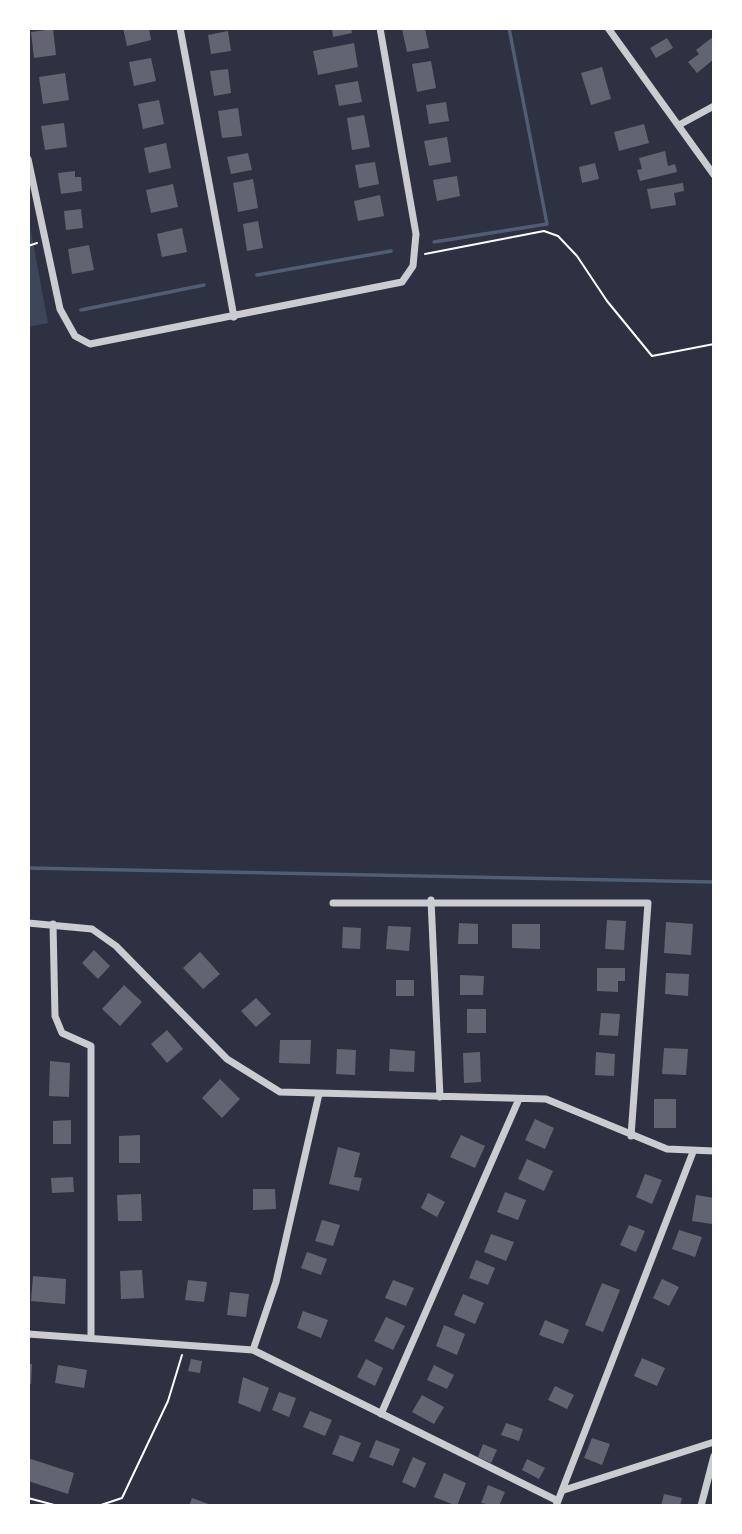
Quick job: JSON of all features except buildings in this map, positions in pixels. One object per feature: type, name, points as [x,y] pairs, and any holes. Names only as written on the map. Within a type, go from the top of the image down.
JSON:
[{"type":"street","points":[[180,28],[233,317]]},
{"type":"street","points":[[28,159],[60,309],[75,336],[90,344],[402,282],[412,266],[416,234],[380,28]]},
{"type":"street","points":[[608,28],[714,175]]},
{"type":"street","points":[[680,125],[714,106]]},
{"type":"street","points":[[332,902],[431,900],[648,903],[631,1136]]},
{"type":"street","points":[[431,900],[440,1097]]},
{"type":"street","points":[[28,923],[52,923],[92,929],[116,946],[227,1059],[280,1092],[546,1099],[667,1149],[714,1152]]},
{"type":"street","points":[[52,923],[55,1016],[62,1033],[91,1046],[91,1337]]},
{"type":"street","points":[[253,1350],[276,1282],[319,1094]]},
{"type":"street","points":[[381,1414],[519,1099]]},
{"type":"street","points":[[28,1334],[186,1343],[253,1350],[557,1504],[693,1152]]},
{"type":"street","points":[[564,1490],[714,1442]]},
{"type":"street","points":[[701,1506],[714,1457]]},
{"type":"path","points":[[414,256],[544,232],[558,236],[577,256],[614,311],[652,356],[714,344]]},
{"type":"path","points":[[98,1506],[122,1498],[168,1401],[186,1343]]},
{"type":"path","points":[[28,1497],[58,1506]]},
{"type":"shaded area","points":[[28,215],[48,323],[28,327]]},
{"type":"waterway","points":[[434,242],[547,224],[509,28]]},
{"type":"waterway","points":[[257,275],[391,251]]},
{"type":"waterway","points":[[81,310],[204,285]]},
{"type":"waterway","points":[[28,868],[714,882]]}]
